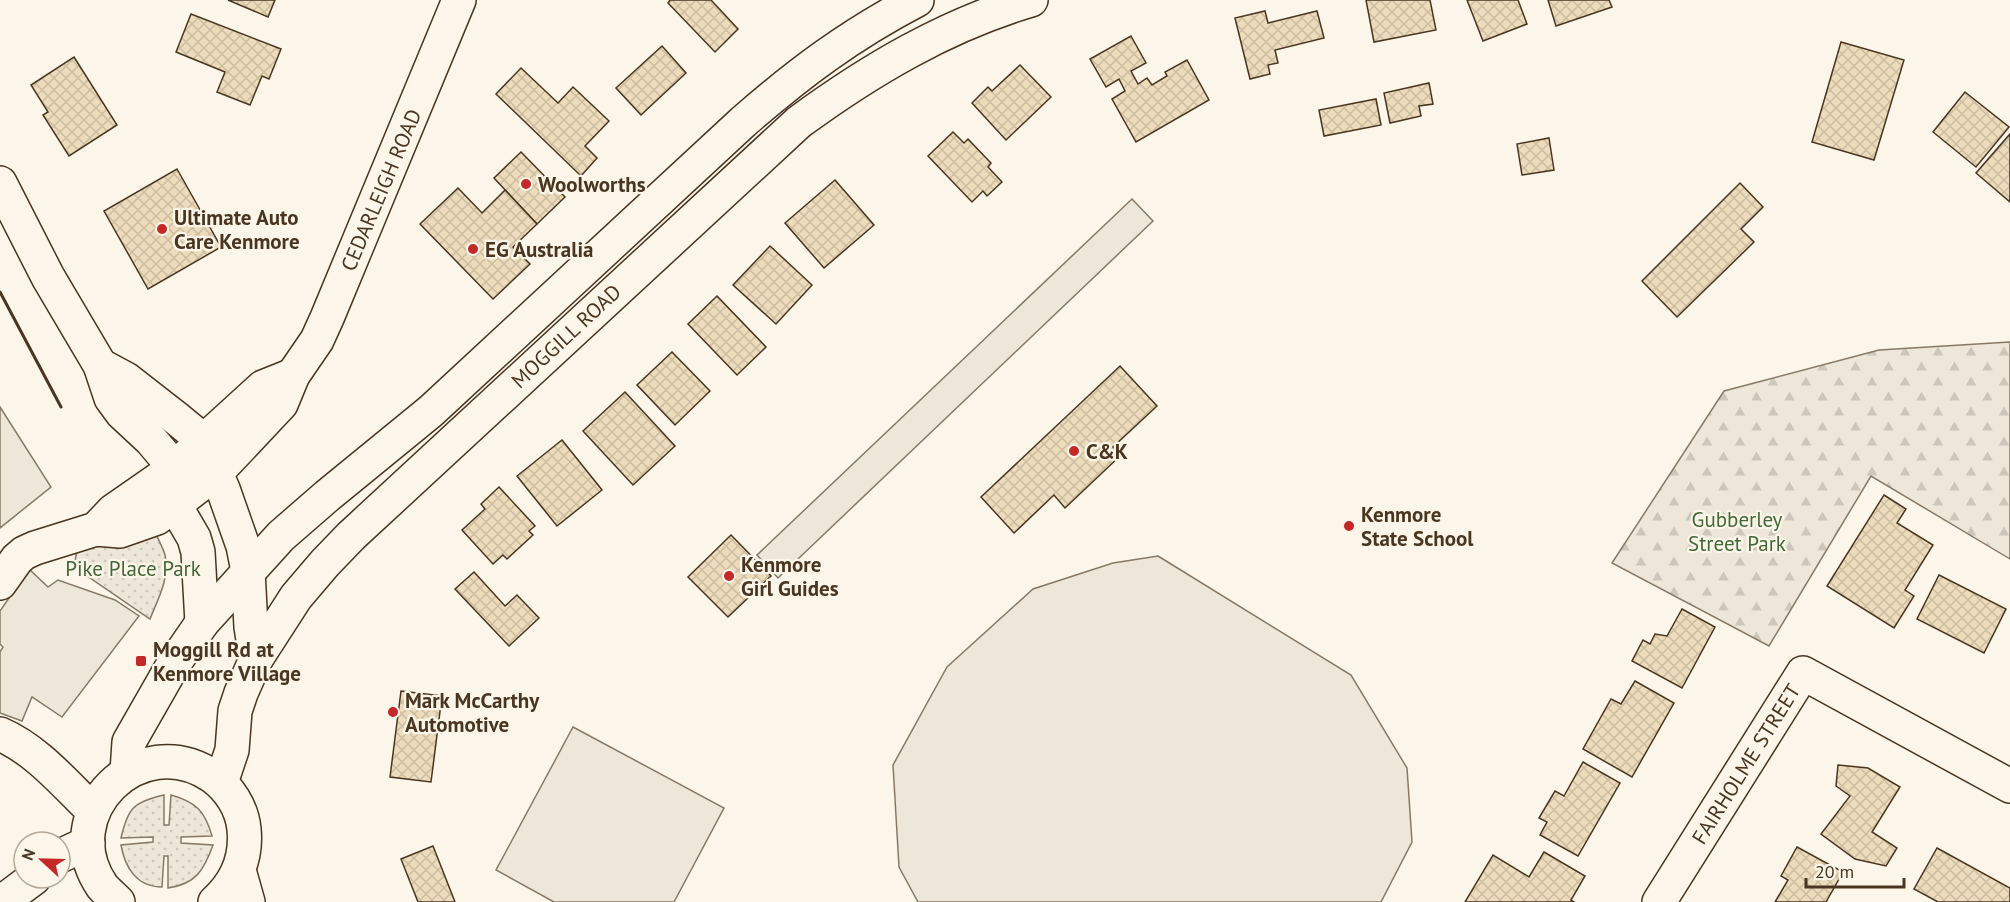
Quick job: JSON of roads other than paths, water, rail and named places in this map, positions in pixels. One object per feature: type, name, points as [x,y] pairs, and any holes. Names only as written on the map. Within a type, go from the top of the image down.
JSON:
[{"type":"main road","name":"CEDARLEIGH ROAD","points":[[96,528],[120,531],[157,518],[217,472],[281,404],[293,375],[317,340],[327,318],[459,0]]},
{"type":"main road","name":"MOGGILL ROAD","points":[[127,772],[129,742],[173,665],[202,623],[248,571],[300,518],[430,411],[788,83],[843,42],[917,0]]},
{"type":"main road","name":"MOGGILL ROAD","points":[[221,783],[232,750],[235,711],[256,659],[296,597],[351,536],[799,122],[862,78],[907,52],[956,28],[1031,0]]},
{"type":"main road","points":[[0,183],[48,277],[100,365],[111,398],[122,413],[167,459],[172,470],[180,514],[194,538],[198,552],[202,623]]},
{"type":"main road","points":[[100,365],[126,380],[176,418],[202,442],[217,472],[243,546],[248,571],[251,627],[256,659]]},
{"type":"main road","points":[[0,583],[24,553],[96,528],[113,512],[172,470],[263,387],[293,375]]},
{"type":"main road","name":"FAIRHOLME STREET","points":[[1659,902],[1803,673],[2010,786]]},
{"type":"main road","points":[[0,734],[38,758],[93,811]]},
{"type":"main road","points":[[117,902],[102,886],[92,866],[74,850],[89,827],[93,811],[107,788],[127,772],[151,763],[176,761],[200,769],[221,783],[235,800],[243,821],[245,843],[239,870],[229,888],[214,902]]},
{"type":"main road","points":[[239,870],[248,902]]},
{"type":"main road","points":[[2,902],[18,890]]},
{"type":"place","name":"Woolworths","points":[[526,184]]},
{"type":"place","name":"Ultimate Auto Care Kenmore","points":[[162,229]]},
{"type":"place","name":"EG Australia","points":[[473,249]]},
{"type":"place","name":"C&K","points":[[1074,451]]},
{"type":"place","name":"Kenmore State School","points":[[1349,526]]},
{"type":"place","name":"Kenmore Girl Guides","points":[[729,576]]},
{"type":"place","name":"Moggill Rd at Kenmore Village","points":[[141,661]]},
{"type":"place","name":"Mark McCarthy Automotive","points":[[393,712]]},
{"type":"park label","name":"Gubberley Street Park","points":[[1737,531]]},
{"type":"park label","name":"Pike Place Park","points":[[133,568]]}]
